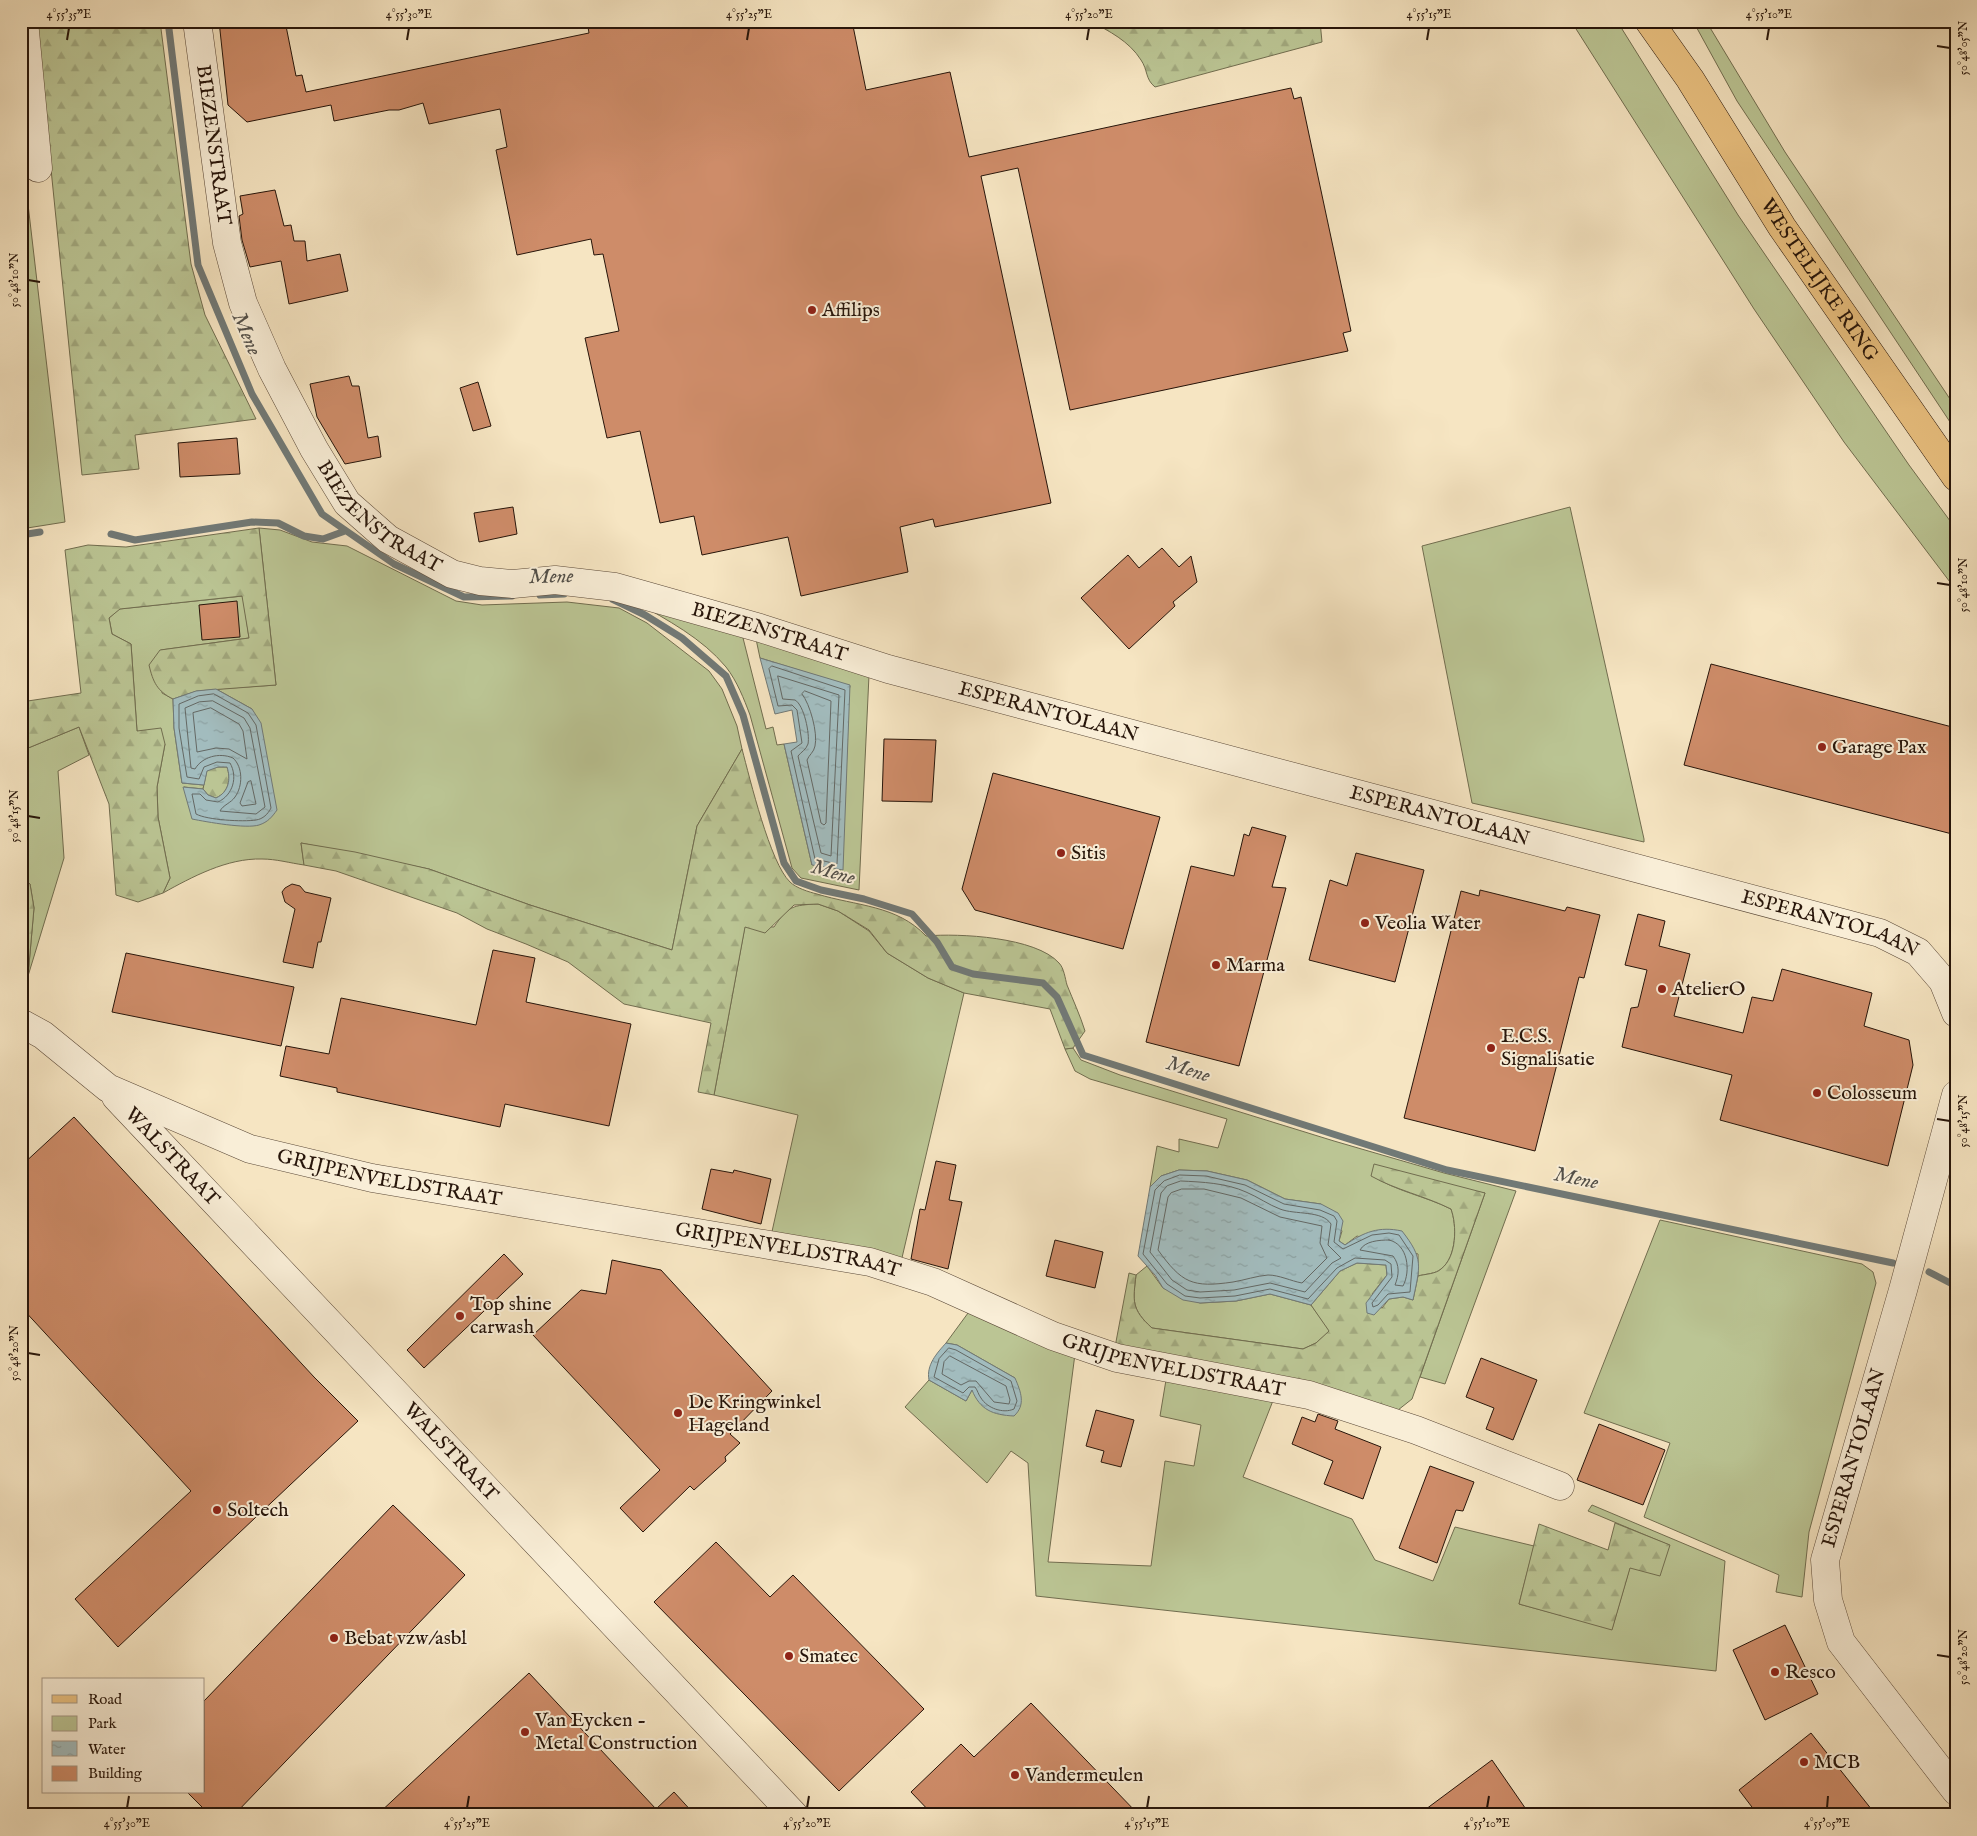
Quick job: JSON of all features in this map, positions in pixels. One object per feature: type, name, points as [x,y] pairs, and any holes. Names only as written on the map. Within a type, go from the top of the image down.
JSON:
[{"type":"main road","name":"WESTELIJKE RING","points":[[1649,21],[1690,79],[1782,227],[1956,477]]},
{"type":"main road","name":"WESTELIJKE RING","points":[[1662,21],[1690,79]]},
{"type":"street","points":[[24,21],[38,168]]},
{"type":"street","name":"BIEZENSTRAAT","points":[[197,21],[227,243],[243,303],[272,369],[314,449],[347,503],[388,539],[452,574],[480,581],[513,584],[555,580],[615,587],[760,628],[888,669]]},
{"type":"street","name":"ESPERANTOLAAN","points":[[888,669],[1880,933],[1918,952],[1943,981],[1956,1013]]},
{"type":"street","name":"GRIJPENVELDSTRAAT","points":[[21,1023],[43,1035],[108,1088],[250,1149],[372,1178],[870,1262],[934,1282],[1053,1336],[1094,1351],[1117,1358],[1309,1394],[1416,1430],[1560,1486]]},
{"type":"street","name":"WALSTRAAT","points":[[108,1088],[794,1815]]},
{"type":"street","name":"ESPERANTOLAAN","points":[[1956,1095],[1903,1290],[1825,1560],[1828,1600],[1841,1642],[1956,1791]]},
{"type":"green space","points":[[36,21],[160,21],[191,264],[205,315],[256,419],[135,435],[139,469],[82,475]]},
{"type":"green space","points":[[1090,21],[1320,21],[1322,42],[1155,87],[1150,81],[1141,60],[1131,47]]},
{"type":"green space","points":[[1571,21],[1617,21],[1738,215],[1909,465],[1956,529],[1956,590],[1844,442],[1754,309]]},
{"type":"green space","points":[[1693,21],[1706,21],[1785,152],[1956,408],[1956,431],[1737,101]]},
{"type":"green space","points":[[21,144],[65,522],[21,529]]},
{"type":"green space","points":[[1570,507],[1644,842],[1472,803],[1422,546]]},
{"type":"green space","points":[[259,528],[280,530],[312,542],[347,546],[456,601],[482,605],[567,602],[619,608],[647,623],[709,671],[722,689],[737,726],[742,749],[697,826],[672,950],[530,905],[429,869],[301,843],[304,865],[267,859],[236,862],[198,875],[163,893],[170,878],[158,817],[157,787],[165,744],[137,731],[131,644],[112,634],[109,618],[119,609],[243,596],[249,638],[161,650],[162,693],[173,699],[174,728],[182,783],[204,785],[203,789],[184,787],[258,825],[252,709],[216,689],[276,685]]},
{"type":"green space","points":[[259,528],[276,685],[197,691],[173,699],[159,689],[152,676],[149,665],[160,650],[249,638],[242,596],[120,609],[109,618],[112,634],[131,644],[137,731],[161,728],[165,744],[157,787],[158,817],[170,878],[163,893],[138,902],[116,895],[109,804],[79,727],[21,751],[21,702],[81,693],[65,550],[88,545],[126,547]]},
{"type":"green space","points":[[636,602],[742,634],[766,729],[773,727],[777,745],[784,744],[812,865],[850,686],[760,658],[756,639],[869,675],[859,890],[801,878],[792,868],[750,715],[734,678],[717,657],[695,638]]},
{"type":"green space","points":[[79,727],[89,755],[58,771],[64,858],[28,976],[34,908],[30,884],[21,875],[21,751]]},
{"type":"green space","points":[[742,749],[768,839],[775,857],[790,882],[810,892],[889,912],[915,926],[926,936],[977,936],[1016,942],[1048,954],[1062,968],[1085,1031],[1073,1048],[1065,1049],[1050,1009],[964,993],[928,978],[887,953],[869,930],[838,911],[818,904],[794,905],[765,933],[745,927],[714,1095],[698,1092],[711,1023],[624,1004],[568,962],[487,929],[457,913],[336,871],[304,865],[301,843],[355,852],[429,869],[530,905],[672,950],[697,826]]},
{"type":"green space","points":[[227,767],[229,780],[224,792],[216,798],[208,795],[203,789],[207,770]]},
{"type":"green space","points":[[21,875],[30,884],[34,908],[28,976],[21,993]]},
{"type":"green space","points":[[818,904],[838,911],[869,931],[887,953],[928,978],[964,993],[901,1262],[771,1236],[798,1115],[714,1095],[745,926],[774,927],[783,915],[792,908]]},
{"type":"green space","points":[[1073,1048],[1081,1060],[1120,1075],[1334,1141],[1444,1173],[1516,1191],[1445,1384],[1420,1377],[1485,1193],[1371,1175],[1380,1181],[1451,1209],[1455,1232],[1450,1257],[1439,1271],[1418,1276],[1418,1254],[1357,1236],[1345,1245],[1339,1241],[1342,1231],[1321,1204],[1285,1199],[1247,1180],[1207,1171],[1179,1170],[1161,1176],[1150,1187],[1157,1146],[1179,1152],[1179,1139],[1218,1148],[1227,1119],[1090,1079],[1075,1071],[1065,1049]]},
{"type":"green space","points":[[1374,1164],[1485,1193],[1412,1399],[1393,1414],[1115,1347],[1129,1273],[1136,1275],[1134,1298],[1137,1310],[1152,1328],[1303,1349],[1316,1343],[1329,1331],[1311,1305],[1340,1271],[1357,1263],[1386,1265],[1387,1275],[1372,1294],[1382,1308],[1389,1299],[1403,1297],[1413,1300],[1418,1276],[1439,1271],[1450,1257],[1455,1232],[1451,1209],[1371,1176]]},
{"type":"green space","points":[[1660,1220],[1862,1264],[1873,1272],[1876,1283],[1809,1532],[1802,1597],[1776,1592],[1779,1575],[1644,1517],[1670,1443],[1584,1413]]},
{"type":"green space","points":[[1147,1266],[1163,1288],[1200,1303],[1236,1301],[1270,1294],[1311,1305],[1330,1331],[1316,1343],[1303,1349],[1152,1328],[1137,1310],[1134,1298],[1136,1275]]},
{"type":"green space","points":[[971,1309],[1075,1354],[1048,1562],[1151,1566],[1165,1461],[1194,1466],[1201,1425],[1160,1416],[1167,1374],[1276,1393],[1243,1477],[1352,1519],[1375,1560],[1433,1581],[1455,1527],[1534,1546],[1519,1604],[1612,1629],[1630,1567],[1669,1545],[1588,1511],[1592,1505],[1725,1561],[1716,1671],[1036,1596],[1028,1463],[1011,1451],[987,1483],[905,1407],[929,1380],[966,1401],[972,1390],[1015,1378],[957,1345],[946,1343]]},
{"type":"green space","points":[[1615,1523],[1670,1545],[1660,1576],[1630,1568],[1612,1630],[1519,1604],[1539,1524],[1608,1550]]},
{"type":"water","points":[[760,658],[850,685],[843,870],[812,865],[784,744],[797,742],[792,710],[775,714]]},
{"type":"water","points":[[216,689],[252,709],[261,723],[277,810],[270,819],[259,825],[236,826],[192,819],[183,787],[203,789],[208,795],[216,798],[224,792],[228,785],[228,772],[227,767],[218,767],[207,771],[204,785],[182,783],[174,728],[173,699],[196,691]]},
{"type":"water","points":[[1179,1170],[1207,1171],[1247,1180],[1285,1199],[1321,1204],[1338,1213],[1343,1221],[1339,1241],[1345,1245],[1372,1231],[1386,1229],[1402,1231],[1417,1256],[1418,1271],[1413,1300],[1403,1297],[1389,1299],[1374,1315],[1367,1313],[1366,1303],[1387,1275],[1386,1265],[1357,1263],[1340,1271],[1311,1305],[1270,1294],[1236,1301],[1200,1303],[1183,1300],[1163,1288],[1155,1275],[1138,1256],[1150,1187],[1161,1176]]},
{"type":"water","points":[[946,1343],[957,1345],[1015,1378],[1021,1403],[1018,1412],[1014,1416],[994,1413],[983,1407],[972,1390],[966,1401],[929,1380],[928,1375],[931,1364]]},
{"type":"building","name":"Affilips","points":[[219,21],[285,21],[296,76],[302,75],[306,92],[589,33],[587,21],[852,21],[866,90],[950,72],[969,157],[1291,88],[1294,99],[1301,97],[1351,331],[1343,333],[1348,351],[1070,410],[1018,168],[981,176],[1051,503],[935,527],[933,519],[900,527],[908,572],[801,596],[788,537],[702,555],[694,516],[660,523],[640,431],[607,438],[585,338],[619,331],[603,254],[594,255],[591,239],[517,255],[496,150],[507,147],[500,109],[429,124],[423,103],[399,110],[389,110],[334,121],[331,105],[247,122],[228,105]]},
{"type":"building","points":[[275,190],[284,226],[291,225],[294,241],[305,241],[307,261],[340,254],[348,291],[289,304],[281,261],[250,267],[242,240],[239,216],[243,214],[240,196]]},
{"type":"building","points":[[349,376],[352,386],[359,386],[368,438],[378,436],[381,457],[345,464],[317,417],[310,384]]},
{"type":"building","points":[[478,382],[491,426],[473,431],[460,388]]},
{"type":"building","points":[[237,438],[240,474],[180,477],[178,443]]},
{"type":"building","points":[[513,507],[517,534],[479,542],[474,513]]},
{"type":"building","points":[[1162,548],[1179,567],[1191,556],[1197,582],[1173,602],[1175,606],[1129,649],[1081,598],[1128,555],[1139,568]]},
{"type":"building","points":[[237,601],[240,637],[202,640],[199,605]]},
{"type":"building","name":"Garage Pax","points":[[1711,664],[1956,728],[1956,835],[1684,765]]},
{"type":"building","points":[[884,739],[936,740],[932,802],[882,801]]},
{"type":"building","name":"Sitis","points":[[993,773],[1160,817],[1123,949],[975,910],[962,889]]},
{"type":"building","name":"Marma","points":[[1252,827],[1286,836],[1272,887],[1286,888],[1239,1066],[1146,1042],[1191,866],[1234,876],[1244,834],[1249,836]]},
{"type":"building","name":"Veolia Water","points":[[1356,853],[1424,870],[1395,982],[1309,960],[1330,880],[1347,886]]},
{"type":"building","points":[[292,884],[300,886],[305,892],[331,898],[321,942],[318,942],[313,968],[283,962],[295,909],[285,902],[282,892]]},
{"type":"building","name":"E.C.S. Signalisatie","points":[[1480,890],[1565,911],[1567,907],[1600,915],[1584,978],[1579,977],[1535,1151],[1404,1118],[1461,891],[1479,896]]},
{"type":"building","name":"Colosseum","points":[[1638,914],[1665,921],[1659,946],[1690,954],[1674,1016],[1743,1033],[1752,997],[1773,1001],[1782,969],[1872,993],[1864,1026],[1909,1040],[1913,1065],[1888,1166],[1720,1120],[1732,1075],[1622,1047],[1631,1008],[1638,1007],[1647,970],[1625,965]]},
{"type":"building","points":[[493,950],[535,958],[526,1002],[631,1024],[609,1126],[505,1104],[500,1127],[337,1092],[337,1088],[280,1076],[286,1046],[329,1054],[341,998],[476,1025]]},
{"type":"building","points":[[126,953],[294,987],[281,1046],[112,1012]]},
{"type":"building","points":[[74,1117],[314,1377],[358,1421],[118,1647],[75,1599],[191,1491],[21,1307],[21,1166]]},
{"type":"building","points":[[936,1161],[956,1165],[949,1200],[962,1202],[948,1269],[911,1259],[920,1209],[925,1210]]},
{"type":"building","points":[[711,1169],[733,1173],[734,1170],[771,1179],[761,1224],[702,1209]]},
{"type":"building","points":[[1055,1240],[1103,1252],[1095,1288],[1046,1276]]},
{"type":"building","name":"Top shine carwash","points":[[504,1254],[523,1274],[424,1368],[407,1350]]},
{"type":"building","name":"De Kringwinkel Hageland","points":[[612,1260],[661,1270],[772,1391],[730,1434],[740,1443],[725,1457],[726,1461],[694,1490],[690,1486],[643,1532],[620,1508],[660,1470],[533,1335],[581,1290],[606,1294]]},
{"type":"building","points":[[1481,1358],[1537,1380],[1513,1440],[1486,1429],[1494,1408],[1466,1397]]},
{"type":"building","points":[[1096,1410],[1134,1420],[1121,1467],[1101,1462],[1104,1451],[1086,1446]]},
{"type":"building","points":[[1318,1414],[1338,1421],[1335,1429],[1381,1447],[1363,1499],[1324,1484],[1333,1461],[1292,1444],[1302,1417],[1315,1422]]},
{"type":"building","points":[[1599,1424],[1665,1450],[1643,1505],[1577,1480]]},
{"type":"building","points":[[1430,1466],[1474,1482],[1463,1511],[1456,1510],[1437,1563],[1399,1548]]},
{"type":"building","name":"Bebat vzw/asbl","points":[[393,1505],[465,1575],[234,1815],[210,1815],[189,1794],[205,1794],[205,1700]]},
{"type":"building","name":"Smatec","points":[[716,1542],[770,1597],[793,1575],[924,1709],[839,1791],[654,1602]]},
{"type":"building","name":"Resco","points":[[1785,1625],[1818,1694],[1765,1720],[1733,1650]]},
{"type":"building","name":"Van Eycken - Metal Construction","points":[[529,1673],[656,1809],[674,1792],[695,1815],[377,1815]]},
{"type":"building","name":"Vandermeulen","points":[[1031,1703],[1139,1815],[933,1815],[911,1792],[961,1744],[974,1757]]},
{"type":"building","name":"MCB","points":[[1811,1733],[1876,1815],[1758,1815],[1739,1790]]},
{"type":"building","points":[[1492,1760],[1530,1815],[1418,1815]]},
{"type":"waterway","name":"Mene","points":[[168,21],[198,265],[252,394],[322,514],[394,564],[464,597],[512,596]]},
{"type":"waterway","points":[[111,534],[135,540],[252,522],[278,523],[304,536],[323,539],[345,531]]},
{"type":"waterway","points":[[21,535],[40,532]]},
{"type":"waterway","name":"Mene","points":[[540,595],[564,594]]},
{"type":"waterway","name":"Mene","points":[[612,599],[645,615],[682,638],[726,676],[743,715],[784,863],[796,881],[821,890],[864,899],[912,914],[937,942],[952,967],[973,974],[1043,983],[1057,997],[1083,1055],[1447,1170],[1893,1263]]},
{"type":"waterway","name":"Mene","points":[[1929,1272],[1956,1286]]},
{"type":"place","name":"Affilips","points":[[812,310]]},
{"type":"place","name":"Garage Pax","points":[[1822,747]]},
{"type":"place","name":"Sitis","points":[[1061,853]]},
{"type":"place","name":"Veolia Water","points":[[1365,923]]},
{"type":"place","name":"Marma","points":[[1216,965]]},
{"type":"place","name":"AtelierO","points":[[1662,989]]},
{"type":"place","name":"E.C.S. Signalisatie","points":[[1491,1048]]},
{"type":"place","name":"Colosseum","points":[[1817,1093]]},
{"type":"place","name":"Top shine carwash","points":[[460,1316]]},
{"type":"place","name":"De Kringwinkel Hageland","points":[[678,1413]]},
{"type":"place","name":"Soltech","points":[[217,1510]]},
{"type":"place","name":"Bebat vzw/asbl","points":[[334,1638]]},
{"type":"place","name":"Smatec","points":[[789,1656]]},
{"type":"place","name":"Resco","points":[[1775,1672]]},
{"type":"place","name":"Van Eycken - Metal Construction","points":[[525,1732]]},
{"type":"place","name":"MCB","points":[[1804,1762]]},
{"type":"place","name":"Vandermeulen","points":[[1015,1775]]}]
